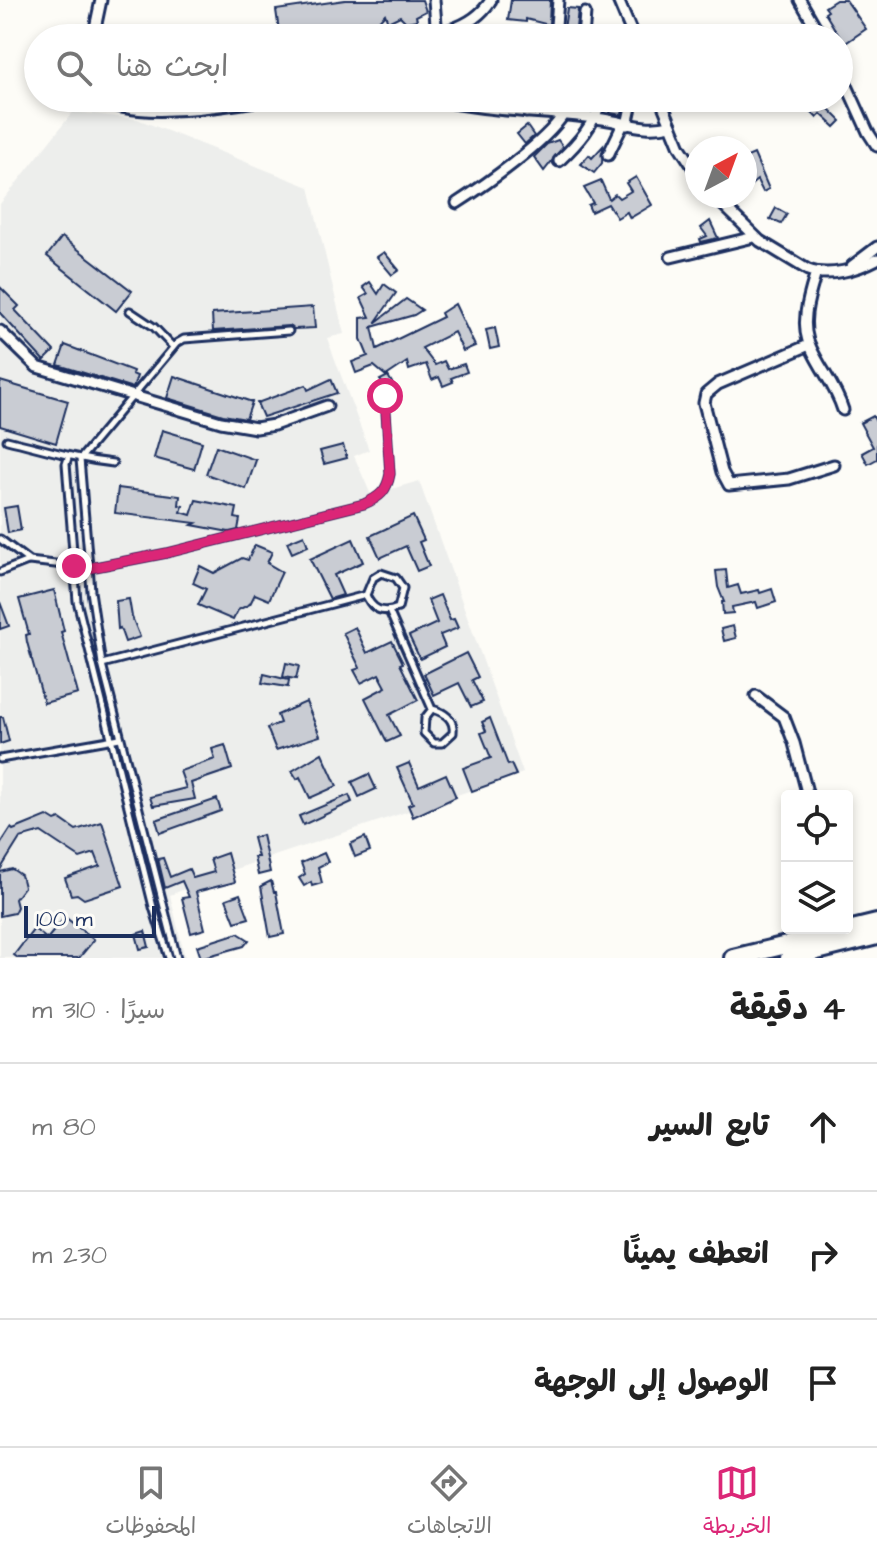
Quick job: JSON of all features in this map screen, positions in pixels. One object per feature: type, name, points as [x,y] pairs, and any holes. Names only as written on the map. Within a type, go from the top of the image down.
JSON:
[{"type":"highway","points":[[853,927],[877,923]]},
{"type":"highway","points":[[733,958],[825,934]]},
{"type":"highway","points":[[789,958],[877,936]]},
{"type":"street","points":[[96,24],[101,0]]},
{"type":"street","points":[[434,0],[436,24]]},
{"type":"street","points":[[463,24],[476,18],[491,0]]},
{"type":"street","points":[[556,24],[558,0]]},
{"type":"street","points":[[618,0],[628,24]]},
{"type":"street","points":[[800,0],[814,24]]},
{"type":"street","points":[[584,24],[585,13]]},
{"type":"street","points":[[853,99],[877,146]]},
{"type":"street","points":[[526,112],[596,118],[642,129],[671,125]]},
{"type":"street","points":[[457,203],[485,185],[540,139],[565,112]]},
{"type":"street","points":[[559,161],[578,142],[598,112]]},
{"type":"street","points":[[608,155],[629,112]]},
{"type":"street","points":[[666,112],[685,155]]},
{"type":"street","points":[[726,208],[754,237],[783,257],[816,273],[849,268],[877,259]]},
{"type":"street","points":[[671,257],[754,237]]},
{"type":"street","points":[[849,268],[877,247]]},
{"type":"street","points":[[816,273],[806,307],[809,345],[837,391],[843,410]]},
{"type":"street","points":[[0,331],[37,367],[221,422],[256,428],[274,425],[327,406]]},
{"type":"street","points":[[809,345],[718,384],[706,394],[704,403],[722,472],[729,485],[789,479],[834,465]]},
{"type":"street","points":[[756,696],[784,717],[806,790]]},
{"type":"lane","points":[[130,311],[154,327],[173,347]]},
{"type":"lane","points":[[177,958],[102,664],[80,459],[173,347],[184,339],[289,331]]},
{"type":"lane","points":[[0,572],[29,561],[90,568],[167,553],[376,499],[388,485],[390,474],[385,396]]},
{"type":"lane","points":[[7,440],[68,458],[113,463]]},
{"type":"lane","points":[[68,458],[77,601],[153,907],[169,958]]},
{"type":"lane","points":[[0,539],[29,561]]},
{"type":"lane","points":[[381,573],[396,578],[403,588],[398,608],[389,611],[378,610],[370,604],[366,595],[373,578],[381,573]]},
{"type":"lane","points":[[102,664],[366,595]]},
{"type":"lane","points":[[389,611],[432,709],[446,714],[454,728],[450,738],[442,743],[434,743],[424,733],[425,718],[432,709]]},
{"type":"lane","points":[[0,759],[120,738]]},
{"type":"shaded area","points":[[73,112],[137,119],[309,187],[344,334],[327,338],[369,450],[354,456],[371,495],[419,481],[523,773],[235,869],[170,895],[185,958],[0,958],[0,204]]},
{"type":"building","points":[[345,0],[422,0],[426,11],[416,16],[417,20],[406,22],[400,16],[388,22],[385,14],[376,24],[278,24],[276,10]]},
{"type":"building","points":[[511,0],[550,0],[549,24],[526,19],[526,22],[508,20]]},
{"type":"building","points":[[836,0],[846,0],[866,29],[853,38],[853,24],[832,24],[825,7]]},
{"type":"building","points":[[567,8],[578,9],[576,24],[565,24]]},
{"type":"building","points":[[832,112],[841,121],[835,127],[821,114],[817,118],[812,113]]},
{"type":"building","points":[[527,126],[534,136],[525,144],[517,134]]},
{"type":"building","points":[[558,140],[563,147],[544,171],[534,157],[547,144]]},
{"type":"building","points":[[603,146],[602,163],[594,173],[581,164]]},
{"type":"building","points":[[757,161],[769,189],[763,192],[757,180]]},
{"type":"building","points":[[636,177],[652,205],[630,218],[627,212],[617,218],[608,204],[591,212],[588,205],[593,203],[584,188],[601,181],[609,199],[615,194],[619,198],[631,191],[626,183]]},
{"type":"building","points":[[776,208],[787,214],[781,224],[770,219]]},
{"type":"building","points":[[710,221],[718,238],[701,242],[700,239],[707,236],[701,228]]},
{"type":"building","points":[[62,237],[132,291],[116,311],[47,256]]},
{"type":"building","points":[[384,252],[399,270],[392,275],[377,257]]},
{"type":"building","points":[[370,282],[378,294],[384,284],[396,293],[375,323],[406,299],[422,310],[372,327],[377,349],[443,317],[441,313],[455,304],[475,346],[463,351],[454,332],[422,348],[435,365],[444,361],[448,369],[464,364],[467,372],[451,378],[453,382],[443,386],[439,377],[432,380],[426,364],[409,370],[407,362],[386,376],[374,366],[356,373],[352,362],[368,356],[361,339],[361,318],[370,317],[361,298],[368,294],[363,287]]},
{"type":"building","points":[[0,287],[19,306],[15,310],[54,351],[44,361],[0,313]]},
{"type":"building","points":[[313,307],[315,328],[294,329],[289,326],[213,331],[212,314]]},
{"type":"building","points":[[495,328],[499,347],[490,349],[486,330]]},
{"type":"building","points":[[65,345],[133,371],[132,374],[137,376],[133,388],[58,365]]},
{"type":"building","points":[[174,376],[252,402],[246,419],[167,398]]},
{"type":"building","points":[[388,376],[394,386],[382,391],[380,380]]},
{"type":"building","points":[[331,379],[337,393],[263,417],[257,403],[306,385],[308,390]]},
{"type":"building","points":[[0,381],[68,401],[56,443],[0,426]]},
{"type":"building","points":[[873,416],[877,424],[877,459],[868,464],[862,453],[873,447],[860,423]]},
{"type":"building","points":[[162,430],[202,442],[194,469],[154,458]]},
{"type":"building","points":[[343,445],[347,458],[324,464],[320,451]]},
{"type":"building","points":[[216,446],[256,460],[246,489],[206,474]]},
{"type":"building","points":[[118,488],[180,496],[181,512],[191,515],[196,500],[237,508],[235,518],[240,519],[238,530],[229,532],[192,525],[196,523],[115,513]]},
{"type":"building","points":[[17,506],[21,530],[8,533],[4,508]]},
{"type":"building","points":[[413,516],[424,540],[419,542],[429,566],[417,571],[406,546],[380,558],[370,536]]},
{"type":"building","points":[[304,535],[308,546],[292,553],[287,542]]},
{"type":"building","points":[[353,539],[363,562],[334,575],[343,595],[330,599],[310,559]]},
{"type":"building","points":[[255,545],[272,552],[267,563],[282,572],[269,600],[255,594],[250,604],[238,610],[233,620],[198,605],[206,589],[193,583],[200,566],[214,573],[242,558],[248,560]]},
{"type":"building","points":[[726,570],[728,588],[738,585],[741,594],[772,589],[776,602],[758,608],[756,602],[732,607],[733,613],[723,614],[724,602],[716,571]]},
{"type":"building","points":[[54,590],[64,631],[61,632],[78,694],[44,703],[19,599]]},
{"type":"building","points":[[440,595],[450,620],[454,619],[458,628],[440,635],[445,647],[420,659],[409,636],[437,623],[428,600]]},
{"type":"building","points":[[129,599],[140,637],[125,642],[118,629],[116,601]]},
{"type":"building","points":[[0,602],[9,626],[0,629]]},
{"type":"building","points":[[733,626],[736,638],[724,641],[721,629]]},
{"type":"building","points":[[355,627],[367,653],[392,641],[418,700],[389,715],[400,736],[387,742],[365,698],[386,687],[379,674],[361,683],[354,670],[360,668],[343,633]]},
{"type":"building","points":[[466,653],[478,677],[472,680],[483,702],[471,707],[459,683],[434,695],[424,674]]},
{"type":"building","points":[[286,663],[299,666],[296,679],[283,677]]},
{"type":"building","points":[[264,674],[289,680],[288,687],[262,683]]},
{"type":"building","points":[[306,702],[320,736],[276,750],[267,728],[280,723],[277,715]]},
{"type":"building","points":[[0,717],[3,717],[9,741],[0,744]]},
{"type":"building","points":[[490,718],[508,765],[511,764],[516,775],[472,791],[463,768],[491,758],[481,733],[486,731],[482,722]]},
{"type":"building","points":[[225,745],[232,769],[191,783],[195,799],[153,806],[150,797],[186,788],[180,771],[215,759],[212,749]]},
{"type":"building","points":[[322,753],[337,786],[310,798],[300,777],[297,779],[292,771]]},
{"type":"building","points":[[409,763],[419,786],[446,774],[456,797],[413,817],[408,805],[413,803],[397,768]]},
{"type":"building","points":[[369,774],[376,789],[359,797],[352,782]]},
{"type":"building","points":[[349,795],[352,802],[303,825],[299,816]]},
{"type":"building","points":[[217,799],[221,811],[160,833],[156,820]]},
{"type":"building","points":[[47,816],[55,821],[60,819],[76,830],[102,822],[123,886],[84,899],[77,894],[71,895],[65,878],[100,866],[95,853],[80,858],[41,832],[20,838],[0,870],[0,845],[11,828],[13,830]]},
{"type":"building","points":[[262,835],[270,872],[258,875],[254,857],[258,857],[253,838]]},
{"type":"building","points":[[365,837],[370,851],[355,857],[350,844]]},
{"type":"building","points":[[227,853],[235,882],[196,892],[205,929],[191,933],[182,898],[189,897],[182,881],[165,888],[158,859],[163,858],[170,877],[189,869],[193,878],[214,872],[210,859]]},
{"type":"building","points":[[324,853],[328,862],[318,867],[322,883],[312,886],[311,882],[304,886],[299,878],[305,874],[301,863]]},
{"type":"building","points":[[12,869],[21,875],[24,887],[15,899],[17,907],[14,913],[0,916],[0,872]]},
{"type":"building","points":[[271,881],[284,934],[270,937],[261,886]]},
{"type":"building","points":[[240,894],[249,918],[235,922],[226,899]]},
{"type":"building","points":[[65,917],[94,940],[79,958],[18,958],[14,955],[34,929],[47,939]]},
{"type":"building","points":[[145,931],[149,947],[140,949],[136,934]]},
{"type":"building","points":[[238,933],[249,940],[244,946],[201,958],[197,946]]},
{"type":"route","points":[[74,566],[90,568],[167,553],[376,499],[388,485],[390,474],[385,396]]}]
